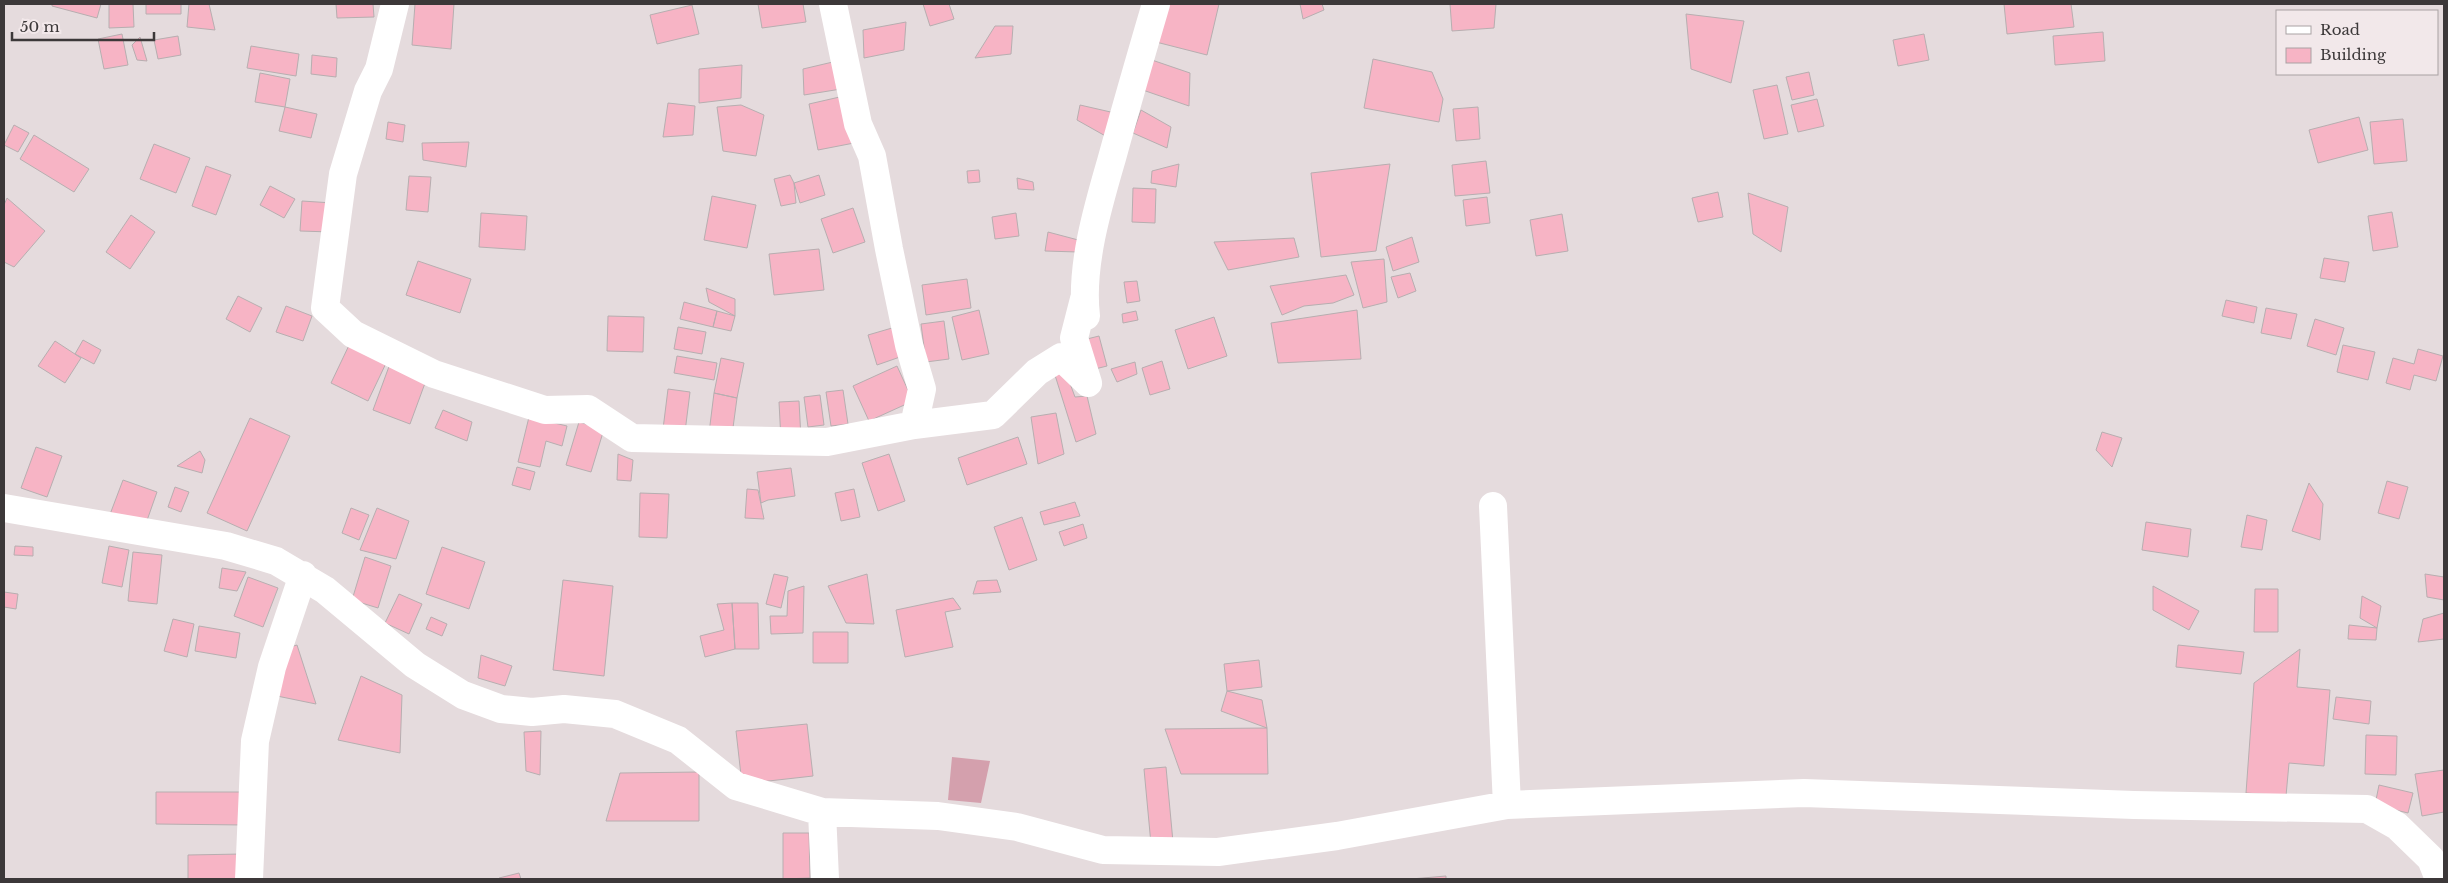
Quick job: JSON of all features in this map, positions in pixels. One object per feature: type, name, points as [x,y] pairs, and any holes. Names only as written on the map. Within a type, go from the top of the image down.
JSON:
[{"type":"street","points":[[395,4],[379,68],[368,91],[343,174],[325,308],[353,334],[434,374],[545,410],[588,409],[632,438],[827,442],[914,425],[993,415],[1036,372],[1061,357],[1088,383],[1074,338],[1085,307],[1093,231],[1100,198],[1156,4]]},
{"type":"street","points":[[833,4],[858,124],[872,156],[889,249],[910,345],[922,389],[914,425]]},
{"type":"street","points":[[1493,506],[1507,805]]},
{"type":"street","points":[[4,508],[226,546],[276,561],[303,575],[325,590],[415,665],[463,695],[501,709],[532,712],[564,709],[615,714],[678,740],[736,786],[822,812],[938,816],[1008,826],[1103,850],[1218,852],[1337,836],[1507,805],[1804,793],[2134,805],[2367,809],[2397,826],[2431,859],[2439,879]]},
{"type":"street","points":[[249,879],[255,741],[272,666],[303,575]]},
{"type":"street","points":[[822,812],[825,879]]},
{"type":"shaded area","points":[[952,757],[990,761],[981,803],[948,800]]},
{"type":"building","points":[[52,4],[101,4],[97,18],[52,6]]},
{"type":"building","points":[[109,4],[133,4],[134,27],[109,28]]},
{"type":"building","points":[[146,4],[181,4],[181,14],[146,14]]},
{"type":"building","points":[[189,4],[209,4],[215,30],[187,27]]},
{"type":"building","points":[[336,4],[373,4],[374,17],[337,18]]},
{"type":"building","points":[[415,4],[454,4],[451,49],[412,45]]},
{"type":"building","points":[[758,4],[803,4],[806,22],[762,28]]},
{"type":"building","points":[[923,4],[949,4],[954,19],[930,26]]},
{"type":"building","points":[[1165,4],[1219,4],[1207,55],[1156,42]]},
{"type":"building","points":[[1300,4],[1322,4],[1324,10],[1303,19]]},
{"type":"building","points":[[1450,4],[1496,4],[1494,28],[1452,31]]},
{"type":"building","points":[[2004,4],[2071,4],[2074,27],[2007,34]]},
{"type":"building","points":[[692,5],[699,34],[657,44],[650,15]]},
{"type":"building","points":[[1686,14],[1744,21],[1731,83],[1691,69]]},
{"type":"building","points":[[906,22],[904,50],[864,58],[863,30]]},
{"type":"building","points":[[995,26],[1013,26],[1011,54],[975,58]]},
{"type":"building","points":[[2103,32],[2105,61],[2055,65],[2053,36]]},
{"type":"building","points":[[122,34],[128,65],[104,69],[98,39]]},
{"type":"building","points":[[1924,34],[1929,60],[1898,66],[1893,40]]},
{"type":"building","points":[[178,36],[181,55],[158,59],[154,40]]},
{"type":"building","points":[[140,37],[147,61],[137,60],[132,45]]},
{"type":"building","points":[[251,46],[299,54],[296,76],[247,68]]},
{"type":"building","points":[[312,55],[337,58],[336,77],[311,74]]},
{"type":"building","points":[[1146,58],[1190,73],[1189,106],[1137,88]]},
{"type":"building","points":[[1373,59],[1432,72],[1443,99],[1439,122],[1364,108]]},
{"type":"building","points":[[837,61],[841,89],[804,95],[803,69]]},
{"type":"building","points":[[742,65],[741,98],[699,103],[699,69]]},
{"type":"building","points":[[1809,72],[1814,95],[1792,100],[1786,77]]},
{"type":"building","points":[[260,73],[290,79],[285,107],[255,102]]},
{"type":"building","points":[[1777,85],[1788,134],[1764,139],[1753,90]]},
{"type":"building","points":[[844,96],[854,143],[818,150],[809,104]]},
{"type":"building","points":[[1817,99],[1824,126],[1798,132],[1791,105]]},
{"type":"building","points":[[668,103],[695,106],[693,135],[663,137]]},
{"type":"building","points":[[741,105],[764,115],[756,156],[723,151],[717,107]]},
{"type":"building","points":[[1080,105],[1115,113],[1109,138],[1077,120]]},
{"type":"building","points":[[285,107],[317,114],[311,138],[279,131]]},
{"type":"building","points":[[1478,107],[1480,139],[1456,141],[1453,109]]},
{"type":"building","points":[[1141,110],[1171,127],[1167,148],[1133,133]]},
{"type":"building","points":[[2359,117],[2368,150],[2318,163],[2309,130]]},
{"type":"building","points":[[2403,119],[2407,161],[2374,164],[2370,122]]},
{"type":"building","points":[[388,122],[405,125],[403,142],[386,139]]},
{"type":"building","points":[[14,125],[29,133],[18,152],[4,145]]},
{"type":"building","points":[[34,135],[89,169],[74,192],[20,159]]},
{"type":"building","points":[[469,142],[466,167],[423,160],[422,143]]},
{"type":"building","points":[[154,144],[190,158],[176,193],[140,179]]},
{"type":"building","points":[[1486,161],[1490,193],[1455,196],[1452,165]]},
{"type":"building","points":[[1179,164],[1176,187],[1151,183],[1152,171]]},
{"type":"building","points":[[1390,164],[1376,251],[1321,257],[1311,173]]},
{"type":"building","points":[[206,166],[231,175],[216,215],[192,206]]},
{"type":"building","points":[[979,170],[980,182],[968,183],[967,171]]},
{"type":"building","points":[[790,175],[794,183],[796,203],[781,206],[774,179]]},
{"type":"building","points":[[819,175],[825,195],[800,203],[794,183]]},
{"type":"building","points":[[409,176],[431,177],[428,212],[406,210]]},
{"type":"building","points":[[1017,178],[1033,182],[1034,190],[1018,189]]},
{"type":"building","points":[[270,186],[295,199],[284,218],[260,205]]},
{"type":"building","points":[[1133,188],[1156,189],[1155,223],[1132,222]]},
{"type":"building","points":[[1718,192],[1723,217],[1698,222],[1692,198]]},
{"type":"building","points":[[1748,193],[1788,207],[1781,252],[1753,234]]},
{"type":"building","points":[[712,196],[756,205],[747,248],[704,240]]},
{"type":"building","points":[[1487,197],[1490,223],[1466,226],[1463,200]]},
{"type":"building","points":[[7,198],[45,231],[14,267],[4,262],[4,205]]},
{"type":"building","points":[[302,201],[333,203],[331,232],[300,231]]},
{"type":"building","points":[[853,208],[865,242],[833,253],[821,219]]},
{"type":"building","points":[[2392,212],[2398,247],[2373,251],[2368,216]]},
{"type":"building","points":[[481,213],[527,216],[525,250],[479,247]]},
{"type":"building","points":[[1016,213],[1019,236],[995,239],[992,217]]},
{"type":"building","points":[[1562,214],[1568,251],[1536,256],[1530,220]]},
{"type":"building","points":[[131,215],[155,232],[130,269],[106,252]]},
{"type":"building","points":[[1048,232],[1082,241],[1078,252],[1045,251]]},
{"type":"building","points":[[1412,237],[1419,262],[1393,271],[1386,247]]},
{"type":"building","points":[[1294,238],[1299,257],[1228,270],[1214,242]]},
{"type":"building","points":[[819,249],[824,290],[774,295],[769,254]]},
{"type":"building","points":[[2324,258],[2349,262],[2345,282],[2320,278]]},
{"type":"building","points":[[1384,259],[1387,302],[1363,308],[1351,262]]},
{"type":"building","points":[[418,261],[471,279],[460,313],[406,295]]},
{"type":"building","points":[[1410,273],[1416,291],[1398,298],[1391,277]]},
{"type":"building","points":[[1346,275],[1354,295],[1333,303],[1304,306],[1282,315],[1270,286]]},
{"type":"building","points":[[967,279],[971,308],[926,315],[922,285]]},
{"type":"building","points":[[1137,281],[1140,301],[1127,303],[1124,282]]},
{"type":"building","points":[[706,288],[735,299],[735,316],[709,302]]},
{"type":"building","points":[[238,296],[262,308],[250,332],[226,319]]},
{"type":"building","points":[[2226,300],[2257,307],[2254,323],[2222,316]]},
{"type":"building","points":[[684,302],[717,311],[713,327],[680,319]]},
{"type":"building","points":[[286,306],[312,316],[303,341],[276,332]]},
{"type":"building","points":[[2266,308],[2297,314],[2291,339],[2261,333]]},
{"type":"building","points":[[979,310],[989,354],[962,360],[952,317]]},
{"type":"building","points":[[1357,310],[1361,359],[1278,363],[1271,323]]},
{"type":"building","points":[[717,311],[735,316],[731,331],[713,327]]},
{"type":"building","points":[[1136,311],[1138,320],[1123,323],[1122,314]]},
{"type":"building","points":[[608,316],[644,317],[643,352],[607,351]]},
{"type":"building","points":[[1214,317],[1227,356],[1188,369],[1175,330]]},
{"type":"building","points":[[2315,319],[2344,328],[2336,355],[2307,346]]},
{"type":"building","points":[[944,321],[949,359],[926,362],[921,324]]},
{"type":"building","points":[[678,327],[706,332],[702,354],[674,349]]},
{"type":"building","points":[[892,328],[900,357],[877,365],[868,335]]},
{"type":"building","points":[[1099,336],[1107,366],[1091,370],[1083,340]]},
{"type":"building","points":[[352,339],[389,357],[368,401],[331,383]]},
{"type":"building","points":[[83,340],[101,350],[94,364],[75,354]]},
{"type":"building","points":[[55,341],[81,358],[65,383],[38,366]]},
{"type":"building","points":[[2343,345],[2375,352],[2368,380],[2337,372]]},
{"type":"building","points":[[2418,349],[2443,356],[2436,381],[2414,375],[2410,390],[2386,383],[2393,358],[2414,364]]},
{"type":"building","points":[[677,356],[717,363],[714,380],[674,373]]},
{"type":"building","points":[[721,358],[744,363],[737,398],[714,393]]},
{"type":"building","points":[[391,361],[428,375],[410,424],[373,410]]},
{"type":"building","points":[[1162,361],[1170,389],[1150,395],[1142,368]]},
{"type":"building","points":[[1135,362],[1137,374],[1117,382],[1111,369]]},
{"type":"building","points":[[897,366],[913,401],[869,421],[853,386]]},
{"type":"building","points":[[1065,370],[1075,397],[1087,396],[1096,434],[1076,442],[1054,372]]},
{"type":"building","points":[[668,389],[690,392],[685,432],[663,429]]},
{"type":"building","points":[[843,390],[848,424],[831,426],[826,392]]},
{"type":"building","points":[[714,393],[737,398],[732,435],[709,433]]},
{"type":"building","points":[[820,395],[824,425],[808,427],[804,397]]},
{"type":"building","points":[[799,401],[801,439],[781,440],[779,402]]},
{"type":"building","points":[[443,410],[472,422],[467,441],[435,428]]},
{"type":"building","points":[[1056,413],[1064,454],[1038,464],[1031,417]]},
{"type":"building","points":[[529,417],[567,426],[562,446],[546,441],[540,467],[518,462]]},
{"type":"building","points":[[250,418],[290,436],[247,531],[207,513]]},
{"type":"building","points":[[579,422],[604,429],[591,472],[566,465]]},
{"type":"building","points":[[2102,432],[2122,438],[2112,467],[2096,450]]},
{"type":"building","points":[[1018,437],[1027,464],[967,485],[958,458]]},
{"type":"building","points":[[36,447],[62,456],[47,497],[21,488]]},
{"type":"building","points":[[200,451],[205,460],[202,473],[177,466]]},
{"type":"building","points":[[618,454],[633,460],[631,481],[617,480]]},
{"type":"building","points":[[889,454],[905,501],[878,511],[862,463]]},
{"type":"building","points":[[517,467],[535,472],[530,490],[512,485]]},
{"type":"building","points":[[791,468],[795,496],[768,500],[761,503],[757,472]]},
{"type":"building","points":[[123,480],[157,492],[144,529],[109,517]]},
{"type":"building","points":[[2387,481],[2408,487],[2399,519],[2378,513]]},
{"type":"building","points":[[2309,483],[2323,504],[2320,540],[2292,531]]},
{"type":"building","points":[[175,487],[189,492],[181,512],[168,507]]},
{"type":"building","points":[[747,489],[758,490],[764,519],[745,518]]},
{"type":"building","points":[[854,489],[860,517],[841,521],[835,493]]},
{"type":"building","points":[[640,493],[669,494],[667,538],[639,537]]},
{"type":"building","points":[[1075,502],[1080,516],[1044,525],[1040,512]]},
{"type":"building","points":[[351,508],[369,515],[359,540],[342,533]]},
{"type":"building","points":[[377,508],[409,521],[396,559],[360,550]]},
{"type":"building","points":[[2247,515],[2267,520],[2262,550],[2241,547]]},
{"type":"building","points":[[1022,517],[1037,560],[1009,570],[994,527]]},
{"type":"building","points":[[2146,522],[2191,529],[2188,557],[2142,550]]},
{"type":"building","points":[[1083,524],[1087,538],[1064,546],[1059,532]]},
{"type":"building","points":[[15,546],[33,547],[33,556],[14,555]]},
{"type":"building","points":[[109,546],[129,550],[122,587],[102,583]]},
{"type":"building","points":[[442,547],[485,562],[469,609],[426,594]]},
{"type":"building","points":[[133,552],[162,555],[157,604],[128,601]]},
{"type":"building","points":[[365,557],[391,566],[378,608],[352,600]]},
{"type":"building","points":[[222,568],[246,572],[237,591],[219,588]]},
{"type":"building","points":[[774,574],[788,577],[781,608],[766,604]]},
{"type":"building","points":[[867,574],[874,624],[846,623],[828,586]]},
{"type":"building","points":[[2425,574],[2444,577],[2444,600],[2427,597]]},
{"type":"building","points":[[248,577],[278,588],[263,627],[234,616]]},
{"type":"building","points":[[563,580],[613,586],[604,676],[553,670]]},
{"type":"building","points":[[997,580],[1001,592],[973,594],[977,581]]},
{"type":"building","points":[[804,586],[803,633],[771,634],[770,616],[787,616],[788,591]]},
{"type":"building","points":[[2153,586],[2199,611],[2189,630],[2153,610]]},
{"type":"building","points":[[2255,589],[2278,589],[2278,632],[2254,632]]},
{"type":"building","points":[[4,592],[18,594],[16,609],[4,607]]},
{"type":"building","points":[[399,594],[422,604],[409,634],[385,623]]},
{"type":"building","points":[[2362,596],[2381,606],[2377,628],[2360,618]]},
{"type":"building","points":[[953,598],[961,609],[945,612],[953,647],[905,657],[896,610]]},
{"type":"building","points":[[732,603],[735,649],[705,657],[700,636],[724,630],[717,604]]},
{"type":"building","points":[[732,603],[758,603],[759,649],[735,649]]},
{"type":"building","points":[[2444,613],[2444,639],[2418,642],[2423,619]]},
{"type":"building","points":[[431,617],[447,624],[442,636],[426,629]]},
{"type":"building","points":[[173,619],[194,624],[187,657],[164,651]]},
{"type":"building","points":[[2349,625],[2377,628],[2376,640],[2348,639]]},
{"type":"building","points":[[199,626],[240,633],[236,658],[195,651]]},
{"type":"building","points":[[813,632],[848,632],[848,663],[813,663]]},
{"type":"building","points":[[297,645],[316,704],[277,696],[287,648]]},
{"type":"building","points":[[2178,645],[2244,652],[2241,674],[2176,667]]},
{"type":"building","points":[[2300,649],[2297,687],[2330,690],[2324,766],[2289,763],[2286,796],[2246,793],[2254,683]]},
{"type":"building","points":[[481,655],[512,666],[505,686],[478,678]]},
{"type":"building","points":[[1259,660],[1262,687],[1227,691],[1224,664]]},
{"type":"building","points":[[361,676],[402,695],[400,753],[338,740]]},
{"type":"building","points":[[1227,691],[1262,700],[1267,728],[1221,711]]},
{"type":"building","points":[[2336,697],[2371,701],[2369,724],[2333,719]]},
{"type":"building","points":[[807,724],[813,776],[742,784],[736,731]]},
{"type":"building","points":[[1267,728],[1268,774],[1181,774],[1165,729]]},
{"type":"building","points":[[541,731],[540,775],[526,771],[524,732]]},
{"type":"building","points":[[2366,735],[2397,736],[2396,775],[2365,774]]},
{"type":"building","points":[[1166,767],[1173,842],[1151,844],[1144,769]]},
{"type":"building","points":[[2444,770],[2444,812],[2422,816],[2415,774]]},
{"type":"building","points":[[699,772],[699,821],[606,821],[620,773]]},
{"type":"building","points":[[2379,785],[2413,793],[2408,813],[2375,805]]},
{"type":"building","points":[[156,792],[244,792],[244,825],[156,824]]},
{"type":"building","points":[[783,833],[809,833],[810,878],[783,879]]},
{"type":"building","points":[[242,854],[243,879],[188,879],[188,855]]},
{"type":"building","points":[[519,873],[521,879],[499,878]]},
{"type":"building","points":[[1446,876],[1446,879],[1411,879]]}]
